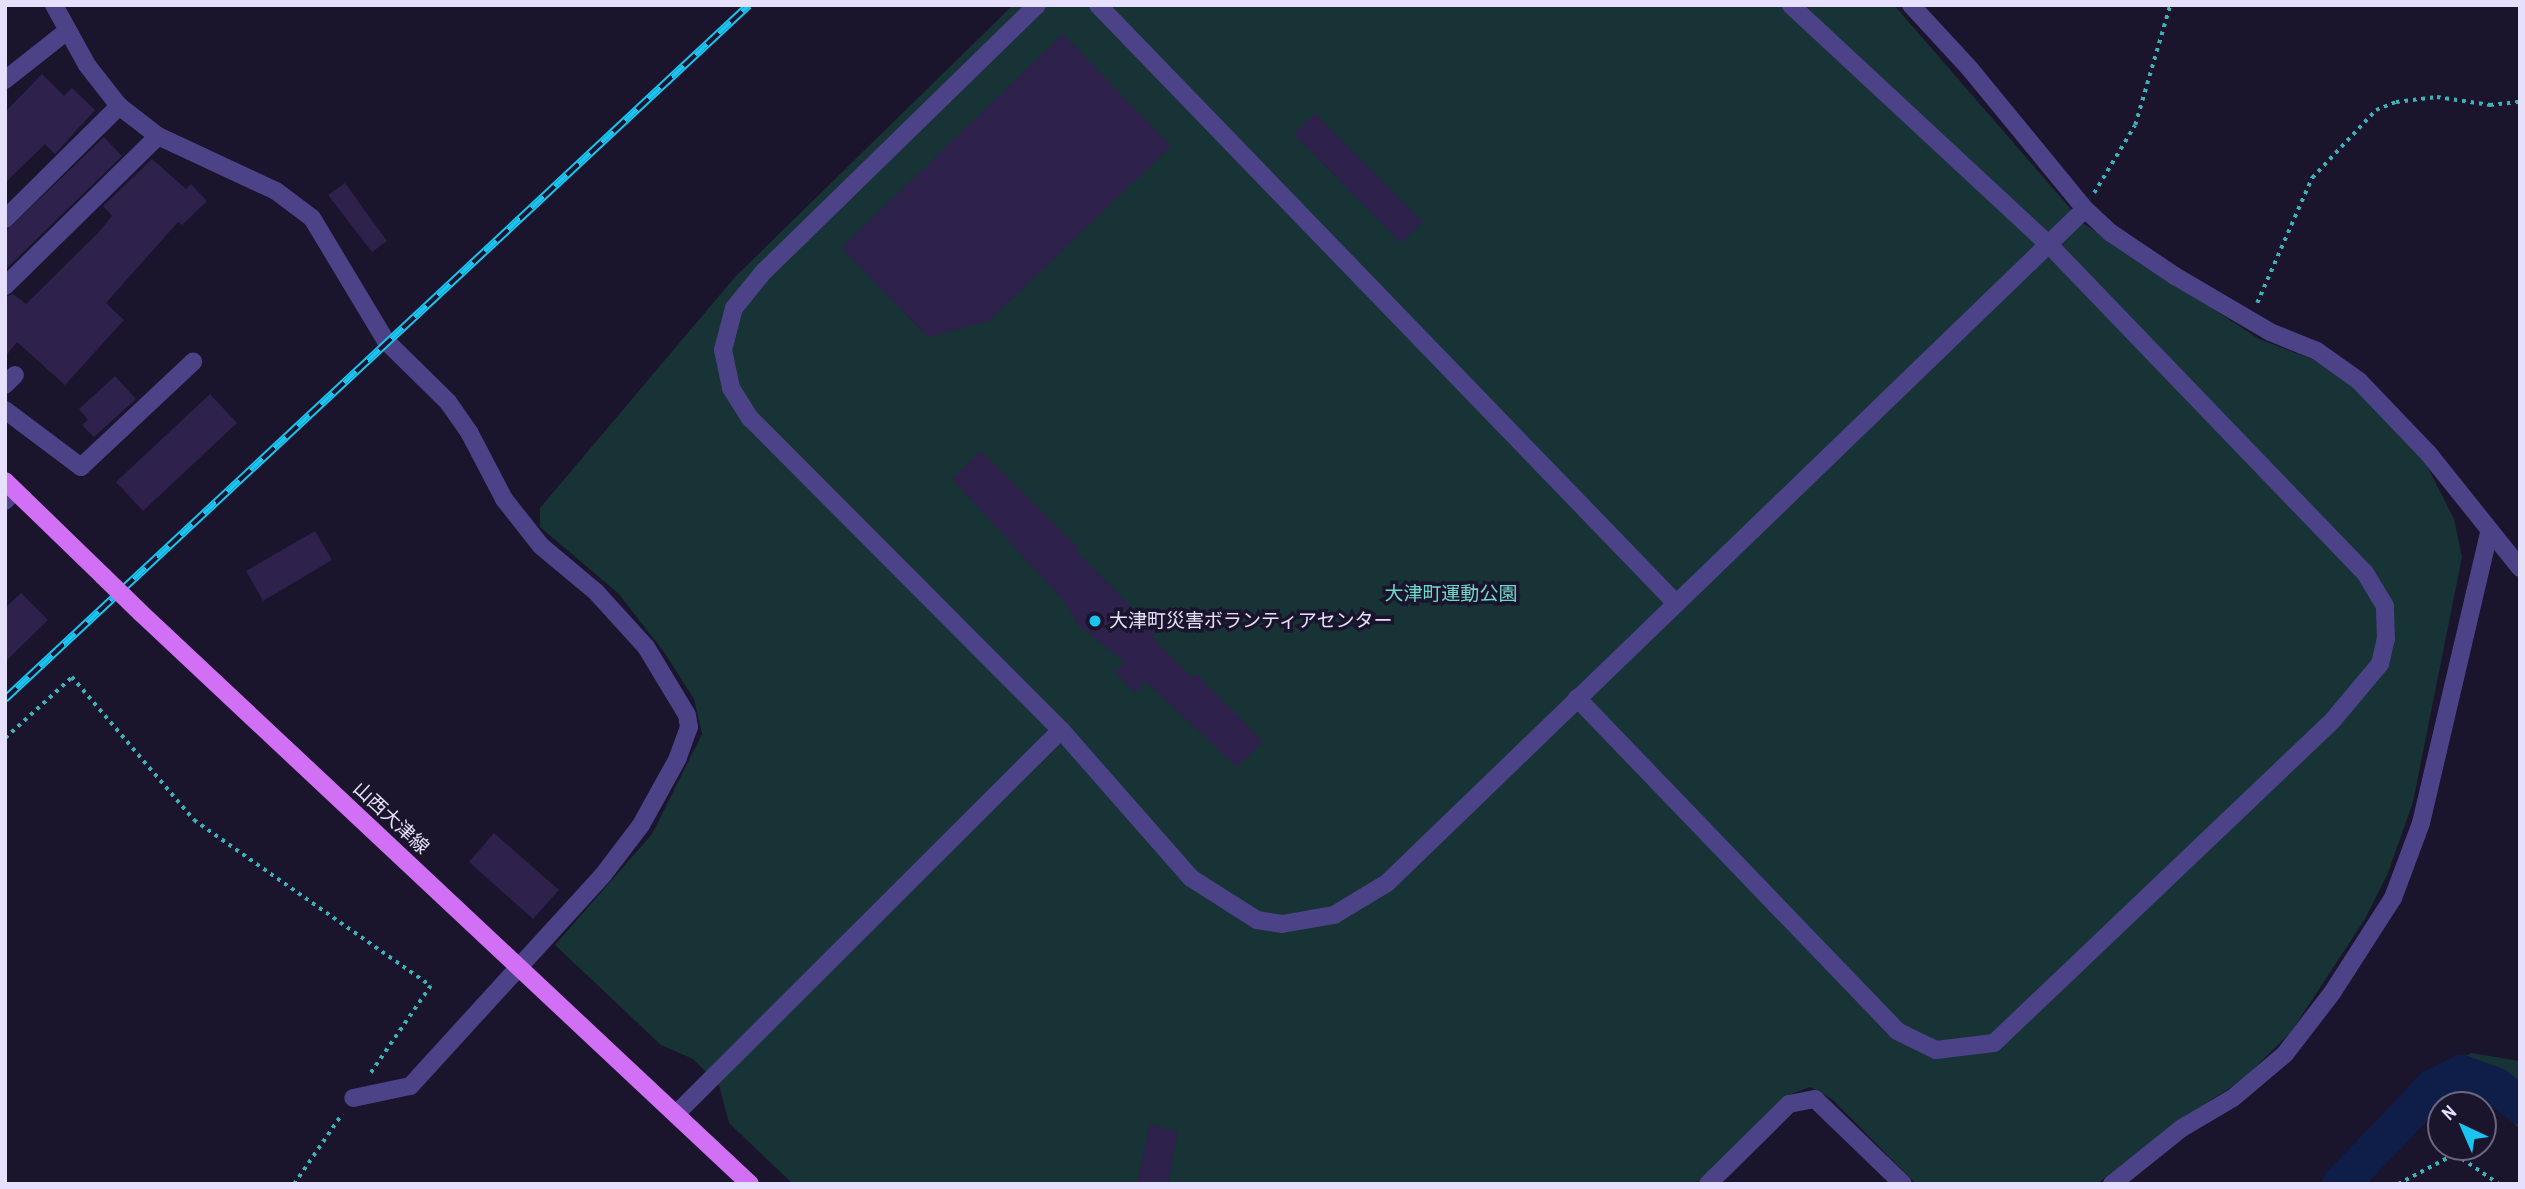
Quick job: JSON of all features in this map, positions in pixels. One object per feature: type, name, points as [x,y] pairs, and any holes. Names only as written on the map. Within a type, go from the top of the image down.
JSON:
[{"type":"main road","name":"山西大津線","points":[[9,491],[103,576],[750,1184]]},
{"type":"street","points":[[54,5],[67,31],[119,106],[158,136],[276,191],[312,218],[387,341],[448,401],[469,432],[504,499],[541,546],[596,592],[646,647],[684,703],[689,727],[686,737],[641,825],[603,875],[518,965],[470,1026],[410,1086],[353,1098]]},
{"type":"street","points":[[1037,5],[765,270],[734,308],[723,350],[731,388],[750,418],[1061,730],[1191,878],[1228,906],[1257,920],[1282,924],[1334,915],[1387,883],[1674,601],[2085,209]]},
{"type":"street","points":[[1098,5],[1674,601]]},
{"type":"street","points":[[1577,698],[1897,1031],[1936,1050],[1994,1043],[2333,720],[2379,664],[2386,639],[2385,606],[2365,573],[2048,243],[1791,5]]},
{"type":"street","points":[[1911,5],[1970,69],[2085,209],[2111,233],[2250,321],[2317,351],[2359,381],[2428,453],[2520,568]]},
{"type":"street","points":[[5,80],[67,31]]},
{"type":"street","points":[[5,219],[119,106]]},
{"type":"street","points":[[5,286],[158,136]]},
{"type":"street","points":[[5,410],[81,467],[193,362]]},
{"type":"street","points":[[2112,1184],[2182,1128],[2233,1098],[2285,1054],[2332,993],[2393,898],[2421,823],[2489,531]]},
{"type":"street","points":[[676,1114],[1061,730]]},
{"type":"street","points":[[1708,1184],[1790,1104],[1815,1099],[1903,1184]]},
{"type":"path","points":[[2085,209],[2135,125],[2170,5]]},
{"type":"path","points":[[2250,321],[2312,178],[2376,110],[2396,102],[2437,97],[2490,105],[2520,102]]},
{"type":"path","points":[[5,738],[72,677],[194,820],[431,986],[294,1184]]},
{"type":"path","points":[[2398,1184],[2455,1154],[2499,1184]]},
{"type":"green space","name":"大津町運動公園","points":[[1013,5],[1894,5],[2083,223],[2259,339],[2327,365],[2360,389],[2422,456],[2454,519],[2462,557],[2413,802],[2388,873],[2365,919],[2291,1032],[2241,1081],[2186,1116],[2097,1184],[1916,1184],[1832,1099],[1810,1087],[1789,1095],[1696,1184],[793,1184],[729,1123],[719,1085],[693,1059],[661,1045],[555,945],[652,834],[702,734],[694,699],[664,652],[618,593],[540,527],[540,508],[735,277]]},
{"type":"green space","points":[[2471,1053],[2520,1061],[2520,1129],[2497,1108],[2497,1091],[2427,1091],[2427,1096],[2402,1095]]},
{"type":"building","points":[[1063,34],[1171,146],[989,321],[928,337],[841,248]]},
{"type":"building","points":[[42,74],[64,96],[72,88],[95,110],[55,154],[45,144],[5,183],[5,112]]},
{"type":"building","points":[[1315,113],[1423,222],[1401,243],[1294,134]]},
{"type":"building","points":[[104,137],[122,156],[5,270],[5,232]]},
{"type":"building","points":[[152,159],[186,189],[191,184],[207,201],[182,225],[178,222],[106,303],[124,320],[65,385],[17,342],[5,357],[5,297],[13,294],[26,304],[99,232],[112,216],[103,206]]},
{"type":"building","points":[[345,183],[387,241],[372,252],[328,195]]},
{"type":"building","points":[[115,376],[136,399],[94,437],[82,425],[88,420],[79,409]]},
{"type":"building","points":[[210,394],[237,423],[143,511],[116,482]]},
{"type":"building","points":[[981,451],[1079,548],[1076,551],[1156,632],[1152,637],[1191,677],[1196,673],[1263,742],[1237,767],[1146,682],[1135,693],[1115,672],[1125,662],[1078,625],[1065,602],[952,479]]},
{"type":"building","points":[[315,531],[332,560],[263,601],[246,571]]},
{"type":"building","points":[[21,593],[48,620],[5,662],[5,608]]},
{"type":"building","points":[[494,833],[559,890],[533,919],[469,862]]},
{"type":"building","points":[[1150,1124],[1178,1132],[1168,1184],[1137,1184]]},
{"type":"waterway","points":[[2340,1184],[2433,1087],[2461,1073],[2496,1086],[2520,1105]]},
{"type":"railway","points":[[5,699],[749,5]]},
{"type":"place","name":"大津町災害ボランティアセンター","points":[[1095,621]]}]
